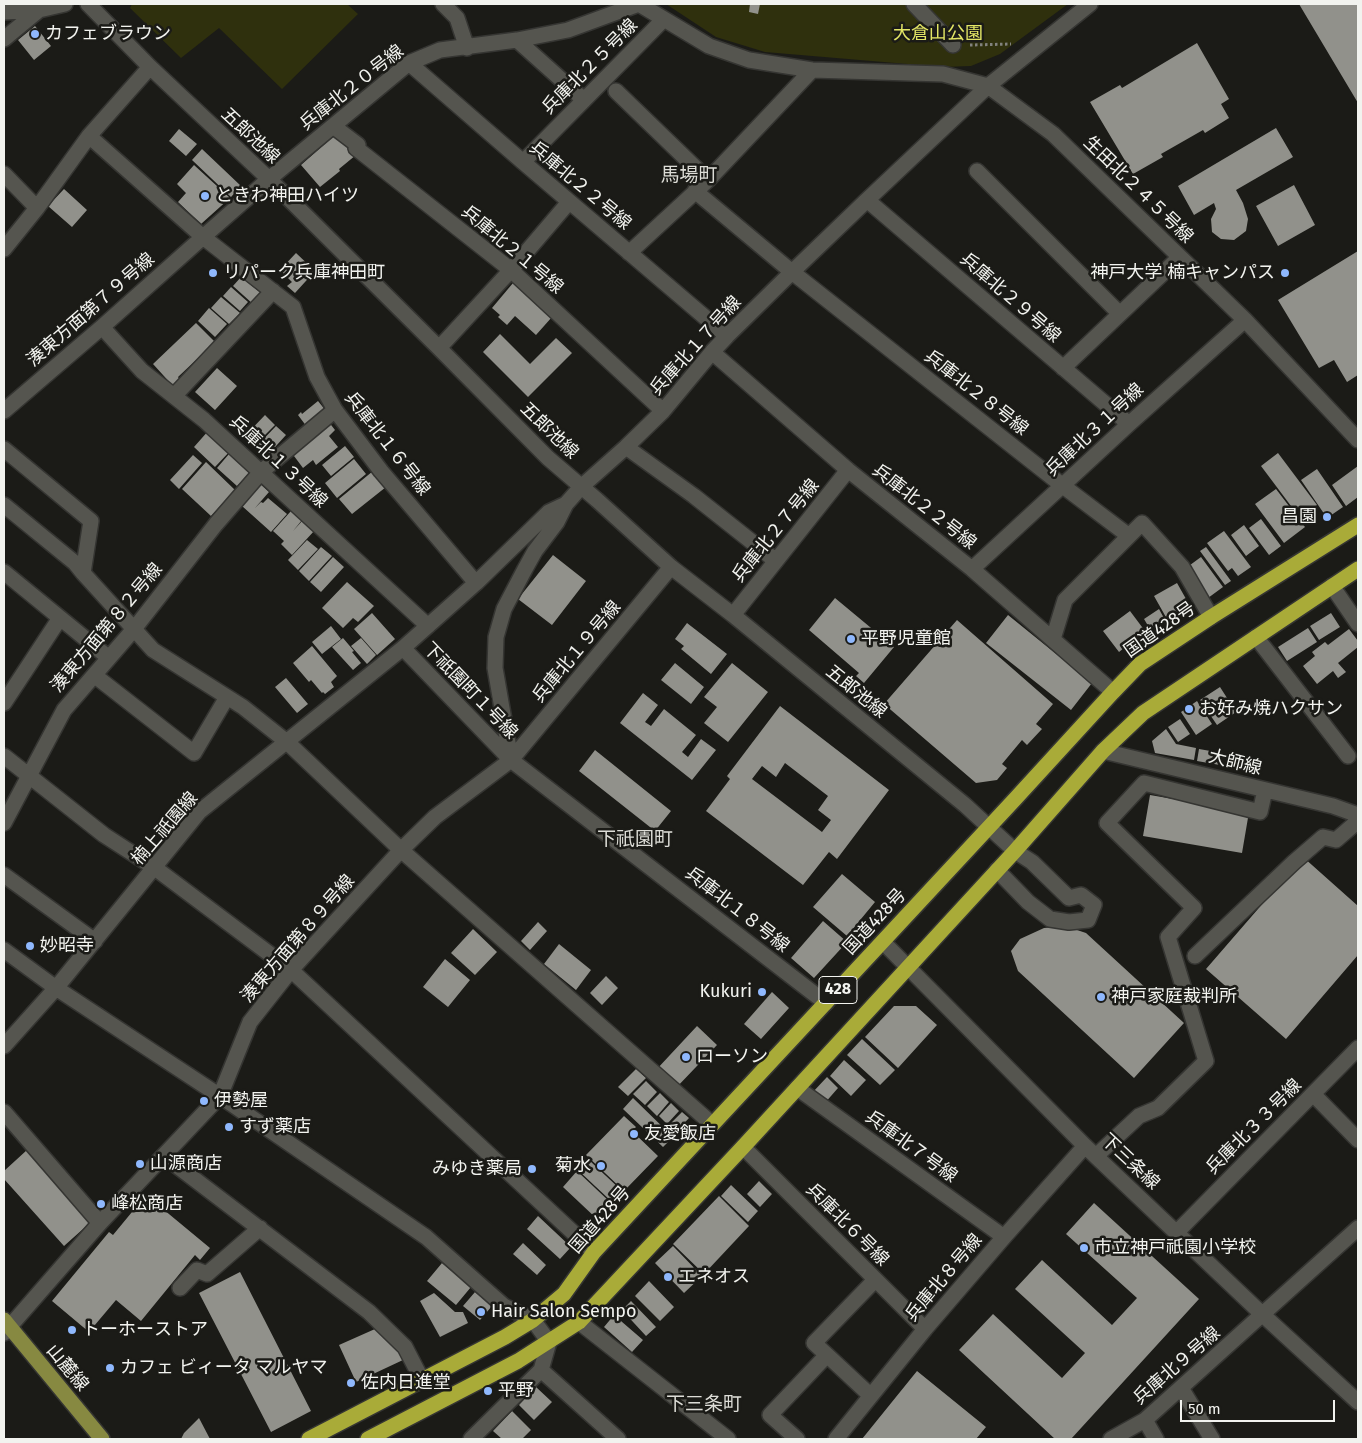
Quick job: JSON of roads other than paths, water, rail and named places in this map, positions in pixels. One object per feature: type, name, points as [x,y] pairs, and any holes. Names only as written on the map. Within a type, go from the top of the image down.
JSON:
[{"type":"highway","name":"国道428号","points":[[309,1439],[505,1337],[533,1320],[564,1294],[594,1252],[1140,664],[1358,525]]},
{"type":"highway","name":"428","points":[[368,1439],[518,1361],[579,1322],[1015,851],[1103,750],[1144,713],[1358,569]]},
{"type":"main road","name":"山麓線","points":[[5,1327],[102,1439]]},
{"type":"street","points":[[4,12],[39,10],[65,4]]},
{"type":"street","name":"五郎池線","points":[[88,4],[150,68],[269,179],[548,458],[671,567],[733,615],[965,805],[1015,851],[1032,862],[1070,898],[1081,895],[1094,905],[1088,920],[1069,922],[1050,919],[1028,902],[997,870]]},
{"type":"street","points":[[444,4],[457,18],[467,48]]},
{"type":"street","points":[[639,4],[709,46],[749,60],[812,70],[943,74],[988,86]]},
{"type":"street","name":"兵庫北２０号線","points":[[203,237],[269,179],[409,63],[440,50],[467,48],[568,30],[639,4]]},
{"type":"street","points":[[914,4],[953,45]]},
{"type":"street","name":"兵庫北１７号線","points":[[428,626],[476,583],[549,512],[566,504],[581,487],[626,447],[663,411],[727,336],[988,86],[1090,4]]},
{"type":"street","points":[[4,39],[39,10]]},
{"type":"street","name":"兵庫北２５号線","points":[[523,162],[663,20]]},
{"type":"street","points":[[517,40],[584,100]]},
{"type":"street","name":"兵庫北２２号線","points":[[409,63],[727,336]]},
{"type":"street","points":[[4,249],[37,208],[89,136],[150,68]]},
{"type":"street","points":[[629,253],[708,180],[812,70]]},
{"type":"street","name":"生田北２４５号線","points":[[988,86],[1053,134],[1245,320],[1358,440]]},
{"type":"street","points":[[616,91],[708,180]]},
{"type":"street","name":"兵庫北２１号線","points":[[333,126],[358,146],[356,148],[512,270],[663,411]]},
{"type":"street","name":"兵庫北１６号線","points":[[89,136],[203,237],[293,307],[317,377],[335,410],[381,471],[476,583]]},
{"type":"street","points":[[977,171],[1120,314]]},
{"type":"street","points":[[4,174],[37,208]]},
{"type":"street","name":"兵庫北２８号線","points":[[695,191],[792,272],[1129,536]]},
{"type":"street","name":"兵庫北２９号線","points":[[867,200],[1129,424]]},
{"type":"street","points":[[439,348],[512,270],[569,202]]},
{"type":"street","name":"湊東方面第７９号線","points":[[4,411],[203,237]]},
{"type":"street","points":[[1063,368],[1180,257]]},
{"type":"street","points":[[174,396],[273,291]]},
{"type":"street","name":"兵庫北３１号線","points":[[972,569],[1245,320]]},
{"type":"street","name":"兵庫北１３号線","points":[[102,327],[142,371],[204,420],[428,626]]},
{"type":"street","name":"兵庫北２２号線","points":[[712,352],[848,470],[972,569],[1113,692]]},
{"type":"street","name":"湊東方面第８２号線","points":[[4,823],[64,710],[134,629],[216,524],[261,472],[335,410]]},
{"type":"street","points":[[626,447],[694,496],[776,561]]},
{"type":"street","points":[[4,449],[91,521],[84,572]]},
{"type":"street","name":"兵庫北２７号線","points":[[733,615],[848,470]]},
{"type":"street","points":[[511,760],[495,668],[496,637],[504,609],[527,564],[557,522],[566,504]]},
{"type":"street","points":[[4,505],[75,563],[153,650],[242,707],[287,742],[401,850],[712,1124]]},
{"type":"street","points":[[1053,639],[1065,600],[1142,523],[1182,568],[1211,617]]},
{"type":"street","name":"兵庫北１９号線","points":[[511,760],[671,567]]},
{"type":"street","points":[[4,572],[109,658]]},
{"type":"street","points":[[1332,586],[1358,624]]},
{"type":"street","points":[[4,703],[60,618]]},
{"type":"street","name":"楠上祇園線","points":[[4,1046],[56,988],[199,812],[428,626]]},
{"type":"street","points":[[1256,637],[1348,756]]},
{"type":"street","name":"下祇園町１号線","points":[[403,648],[511,760]]},
{"type":"street","points":[[94,675],[194,753],[227,697]]},
{"type":"street","name":"大師線","points":[[1103,750],[1333,806],[1358,816]]},
{"type":"street","points":[[4,756],[104,834],[155,868],[291,970],[594,1252]]},
{"type":"street","name":"湊東方面第８９号線","points":[[5,1327],[220,1096],[250,1022],[291,970],[401,850],[435,817],[511,760]]},
{"type":"street","name":"兵庫北１８号線","points":[[511,760],[826,1003]]},
{"type":"street","name":"兵庫北８号線","points":[[836,1439],[925,1329],[1004,1237],[1091,1151],[1139,1116],[1158,1108],[1206,1061],[1168,937],[1194,908],[1107,823],[1144,783],[1260,812],[1265,790]]},
{"type":"street","points":[[1195,956],[1323,837],[1336,840],[1358,821]]},
{"type":"street","points":[[4,875],[94,942]]},
{"type":"street","name":"下三条線","points":[[883,942],[1091,1151],[1358,1402]]},
{"type":"street","points":[[4,950],[56,988],[220,1096],[426,1237],[504,1306],[533,1320],[549,1342],[541,1370],[482,1436]]},
{"type":"street","name":"兵庫北３３号線","points":[[1177,1232],[1358,1048]]},
{"type":"street","name":"兵庫北７号線","points":[[797,1088],[1004,1237]]},
{"type":"street","points":[[1313,1094],[1358,1140]]},
{"type":"street","points":[[4,1112],[100,1223]]},
{"type":"street","name":"兵庫北６号線","points":[[743,1147],[925,1329]]},
{"type":"street","points":[[164,1156],[370,1312],[405,1347],[422,1380]]},
{"type":"street","points":[[180,1288],[197,1270],[207,1274],[260,1228]]},
{"type":"street","name":"兵庫北９号線","points":[[1112,1439],[1145,1420],[1358,1228]]},
{"type":"street","points":[[871,1396],[814,1343],[875,1280]]},
{"type":"street","points":[[579,1322],[728,1439]]},
{"type":"street","points":[[797,1439],[770,1414],[827,1355]]},
{"type":"street","points":[[541,1370],[618,1439]]},
{"type":"street","points":[[1181,1388],[1212,1439]]},
{"type":"street","points":[[1145,1420],[1156,1439]]},
{"type":"place","name":"カフェブラウン","points":[[35,34]]},
{"type":"place","name":"ときわ神田ハイツ","points":[[205,196]]},
{"type":"place","name":"リパーク兵庫神田町","points":[[213,273]]},
{"type":"place","name":"神戸大学 楠キャンパス","points":[[1285,273]]},
{"type":"place","name":"昌園","points":[[1327,517]]},
{"type":"place","name":"平野児童館","points":[[851,639]]},
{"type":"place","name":"お好み焼ハクサン","points":[[1189,709]]},
{"type":"place","name":"妙昭寺","points":[[30,946]]},
{"type":"place","name":"Kukuri","points":[[762,992]]},
{"type":"place","name":"神戸家庭裁判所","points":[[1101,997]]},
{"type":"place","name":"ローソン","points":[[686,1057]]},
{"type":"place","name":"伊勢屋","points":[[204,1101]]},
{"type":"place","name":"すず薬店","points":[[229,1127]]},
{"type":"place","name":"友愛飯店","points":[[634,1134]]},
{"type":"place","name":"山源商店","points":[[140,1164]]},
{"type":"place","name":"菊水","points":[[601,1166]]},
{"type":"place","name":"みゆき薬局","points":[[532,1169]]},
{"type":"place","name":"峰松商店","points":[[101,1204]]},
{"type":"place","name":"市立神戸祇園小学校","points":[[1084,1248]]},
{"type":"place","name":"エネオス","points":[[668,1277]]},
{"type":"place","name":"Hair Salon Sempo","points":[[481,1312]]},
{"type":"place","name":"トーホーストア","points":[[72,1330]]},
{"type":"place","name":"カフェ ビィータ マルヤマ","points":[[110,1368]]},
{"type":"place","name":"佐内日進堂","points":[[351,1383]]},
{"type":"place","name":"平野","points":[[488,1391]]},
{"type":"district","name":"馬場町","points":[[689,176]]},
{"type":"district","name":"下祇園町","points":[[635,840]]},
{"type":"district","name":"下三条町","points":[[704,1405]]},
{"type":"park label","name":"大倉山公園","points":[[938,34]]}]
